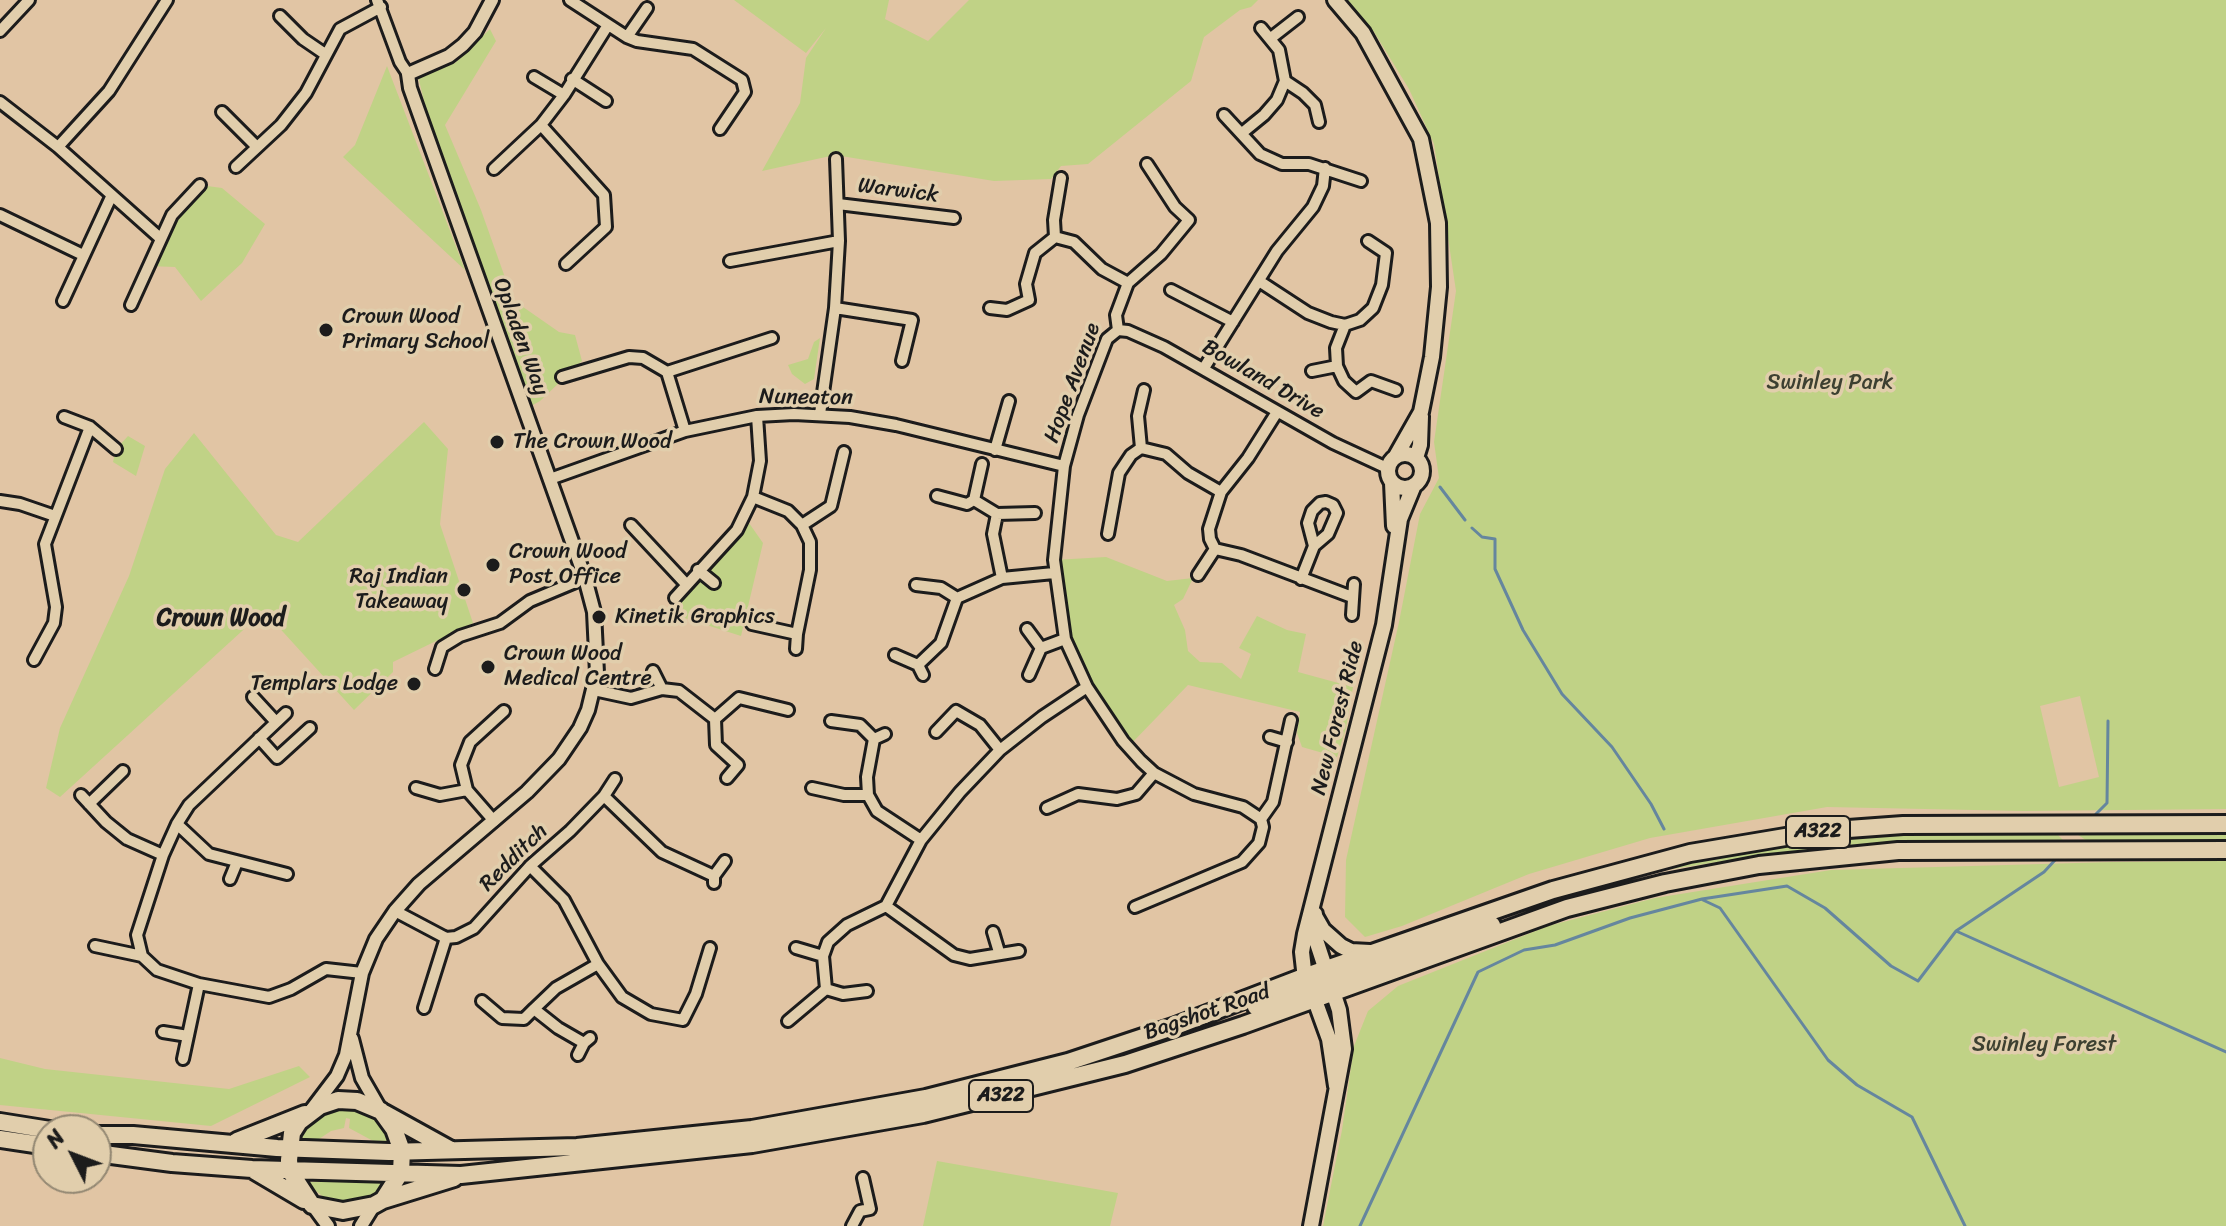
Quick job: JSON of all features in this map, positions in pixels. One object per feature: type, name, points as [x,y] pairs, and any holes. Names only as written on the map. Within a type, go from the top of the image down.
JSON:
[{"type":"highway","name":"Bagshot Road","points":[[752,1136],[923,1114],[1125,1064],[1309,986],[1330,983],[1376,952],[1510,904],[1660,859],[1821,831],[1937,823],[2226,824]]},
{"type":"highway","name":"Bagshot Road","points":[[752,1136],[1023,1075],[1567,908],[1665,883],[1759,865],[1898,851],[2021,848],[2226,850]]},
{"type":"highway","points":[[382,1112],[394,1129],[402,1151],[401,1172],[378,1202],[343,1211],[313,1206],[290,1171],[289,1149],[292,1133],[309,1112],[331,1101],[348,1100],[382,1112],[453,1151]]},
{"type":"highway","name":"A322","points":[[228,1143],[261,1133],[309,1112]]},
{"type":"highway","points":[[0,1122],[32,1127]]},
{"type":"highway","name":"A322","points":[[112,1135],[289,1149],[402,1151],[577,1147],[752,1136]]},
{"type":"highway","name":"A322","points":[[378,1202],[461,1175],[752,1136]]},
{"type":"highway","points":[[0,1139],[32,1144]]},
{"type":"highway","name":"A322","points":[[112,1155],[252,1169],[461,1175]]},
{"type":"highway","name":"A322","points":[[252,1169],[313,1206]]},
{"type":"main road","points":[[1335,0],[1363,33],[1421,139],[1438,223],[1439,287],[1416,458]]},
{"type":"main road","points":[[1392,462],[1408,453],[1416,458],[1422,471],[1414,485],[1401,488],[1392,483],[1392,462],[1421,412]]},
{"type":"main road","name":"New Forest Ride","points":[[1392,483],[1395,542]]},
{"type":"main road","name":"New Forest Ride","points":[[1309,986],[1302,952],[1384,625],[1400,519],[1414,485]]},
{"type":"main road","points":[[1314,909],[1323,930],[1341,946],[1351,951],[1376,952]]},
{"type":"main road","name":"New Forest Ride","points":[[1311,1226],[1344,1049],[1343,1027],[1316,940],[1314,909]]},
{"type":"main road","points":[[1309,986],[1329,1039],[1336,1086]]},
{"type":"street","points":[[0,31],[29,0]]},
{"type":"street","points":[[58,147],[109,91],[167,0]]},
{"type":"street","points":[[408,74],[449,56],[463,45],[475,32],[492,0]]},
{"type":"street","points":[[570,0],[627,37],[693,49],[742,80],[745,92],[720,129]]},
{"type":"street","points":[[236,167],[281,125],[306,93],[340,29],[379,3]]},
{"type":"street","name":"Opladen Way","points":[[309,1112],[337,1076],[351,1036],[362,973],[376,939],[419,884],[494,821],[559,759],[580,728],[594,690],[598,646],[594,612],[585,578],[410,88],[408,74],[400,62],[379,3]]},
{"type":"street","points":[[627,37],[647,8]]},
{"type":"street","points":[[280,16],[303,39],[325,54]]},
{"type":"street","points":[[1271,38],[1298,17]]},
{"type":"street","points":[[494,169],[541,125],[564,95],[608,25]]},
{"type":"street","points":[[1242,133],[1277,100],[1285,81],[1279,50],[1261,28]]},
{"type":"street","points":[[534,77],[564,95]]},
{"type":"street","points":[[572,79],[606,101]]},
{"type":"street","points":[[1285,81],[1315,105],[1319,122]]},
{"type":"street","points":[[0,102],[58,147],[160,238]]},
{"type":"street","points":[[222,112],[256,146]]},
{"type":"street","points":[[1224,115],[1260,154],[1282,164],[1309,164],[1361,181]]},
{"type":"street","points":[[541,125],[604,195],[606,227],[566,264]]},
{"type":"street","name":"Warwick","points":[[820,414],[835,308],[839,241],[836,159]]},
{"type":"street","points":[[1055,237],[1074,242],[1102,269],[1128,283],[1161,254],[1189,220],[1175,207],[1147,164]]},
{"type":"street","points":[[1204,368],[1277,251],[1313,207],[1323,186],[1325,168]]},
{"type":"street","points":[[1055,237],[1054,220],[1061,178]]},
{"type":"street","points":[[131,305],[172,215],[200,185]]},
{"type":"street","points":[[63,301],[111,197]]},
{"type":"street","name":"Warwick","points":[[838,204],[954,218]]},
{"type":"street","points":[[0,215],[83,255]]},
{"type":"street","points":[[990,308],[1007,310],[1029,300],[1026,284],[1035,253],[1055,237]]},
{"type":"street","points":[[730,261],[839,241]]},
{"type":"street","points":[[1259,281],[1308,313],[1345,325],[1360,320],[1373,308],[1382,285],[1386,253],[1368,241]]},
{"type":"street","name":"Hope Avenue","points":[[1128,283],[1116,315],[1118,330],[1107,339],[1078,415],[1064,466],[1054,573],[1065,639],[1087,687],[1123,741],[1154,773],[1194,794],[1243,807],[1261,819]]},
{"type":"street","points":[[1171,290],[1233,322]]},
{"type":"street","points":[[835,308],[912,320],[902,361]]},
{"type":"street","points":[[1345,325],[1336,348],[1337,366],[1344,381],[1356,392],[1371,381],[1396,390]]},
{"type":"street","name":"Bowland Drive","points":[[1118,330],[1128,331],[1204,368],[1333,443],[1392,462]]},
{"type":"street","points":[[667,372],[772,338]]},
{"type":"street","points":[[562,377],[629,357],[643,358],[667,372],[685,431]]},
{"type":"street","points":[[1312,371],[1337,366]]},
{"type":"street","points":[[1141,448],[1138,416],[1144,390]]},
{"type":"street","points":[[995,450],[1009,401]]},
{"type":"street","points":[[1215,549],[1209,529],[1221,492],[1248,458],[1277,412]]},
{"type":"street","name":"Nuneaton","points":[[550,479],[685,431],[757,416],[820,414],[896,425],[1064,466]]},
{"type":"street","points":[[675,598],[737,530],[753,497],[760,461],[757,416]]},
{"type":"street","points":[[64,417],[90,427],[116,449]]},
{"type":"street","points":[[34,660],[54,623],[56,607],[45,544],[90,427]]},
{"type":"street","points":[[1108,534],[1119,473],[1131,455],[1141,448],[1166,454],[1188,473],[1221,492]]},
{"type":"street","points":[[802,525],[831,506],[844,452]]},
{"type":"street","points":[[937,496],[967,504],[974,500],[982,464]]},
{"type":"street","points":[[753,497],[788,511],[802,525],[810,542],[810,570],[796,649]]},
{"type":"street","points":[[974,500],[997,514],[1035,513]]},
{"type":"street","points":[[0,501],[55,516]]},
{"type":"street","points":[[997,514],[993,534],[1002,578]]},
{"type":"street","points":[[631,525],[643,531],[686,584]]},
{"type":"street","points":[[1301,579],[1314,546]]},
{"type":"street","points":[[1198,575],[1215,549]]},
{"type":"street","points":[[1215,549],[1241,555],[1352,597]]},
{"type":"street","points":[[698,570],[714,583]]},
{"type":"street","points":[[895,655],[921,670],[941,643],[957,598],[1002,578],[1054,573]]},
{"type":"street","points":[[435,669],[442,647],[451,641],[500,623],[530,601],[585,578]]},
{"type":"street","points":[[1352,615],[1354,584]]},
{"type":"street","points":[[916,585],[941,588],[957,598]]},
{"type":"street","points":[[752,624],[797,634]]},
{"type":"street","points":[[1027,629],[1041,648]]},
{"type":"street","points":[[1029,675],[1041,648],[1065,639]]},
{"type":"street","points":[[653,671],[662,689]]},
{"type":"street","points":[[826,989],[823,956],[828,942],[847,925],[886,906],[921,840],[1000,750],[1087,687]]},
{"type":"street","points":[[594,690],[631,698],[662,689],[679,691],[715,719],[716,745],[738,765],[727,778]]},
{"type":"street","points":[[253,697],[276,722]]},
{"type":"street","points":[[715,719],[739,698],[788,710]]},
{"type":"street","points":[[494,821],[467,790],[461,765],[470,742],[504,711]]},
{"type":"street","points":[[936,732],[956,711],[980,725],[1000,750]]},
{"type":"street","points":[[142,956],[137,935],[163,855],[177,824],[189,805],[286,713]]},
{"type":"street","points":[[1135,907],[1242,862],[1259,843],[1263,827],[1261,819],[1273,802],[1291,720]]},
{"type":"street","points":[[831,721],[860,725],[879,736],[867,777],[868,795],[877,811],[921,840]]},
{"type":"street","points":[[259,738],[277,758],[310,728]]},
{"type":"street","points":[[1270,737],[1287,742]]},
{"type":"street","points":[[89,804],[123,771]]},
{"type":"street","points":[[1047,808],[1078,794],[1117,799],[1136,794],[1154,773]]},
{"type":"street","name":"Redditch","points":[[446,938],[456,937],[474,928],[530,866],[604,796],[615,779]]},
{"type":"street","points":[[416,788],[440,795],[467,790]]},
{"type":"street","points":[[812,788],[844,795],[868,795]]},
{"type":"street","points":[[81,795],[127,839],[163,855]]},
{"type":"street","points":[[604,796],[662,852],[714,880],[725,861]]},
{"type":"street","points":[[177,824],[209,854],[287,874]]},
{"type":"street","points":[[230,879],[237,862]]},
{"type":"street","points":[[530,866],[564,900],[598,964],[622,997],[651,1014],[683,1020],[696,994],[710,948]]},
{"type":"street","points":[[886,906],[954,955],[970,959],[1019,951]]},
{"type":"street","points":[[395,911],[446,938],[424,1008]]},
{"type":"street","points":[[993,932],[999,952]]},
{"type":"street","points":[[95,946],[142,956],[157,970],[199,984],[269,997],[291,989],[326,969],[362,973]]},
{"type":"street","points":[[796,948],[823,956]]},
{"type":"street","points":[[482,1001],[502,1018],[524,1019],[556,988],[598,964]]},
{"type":"street","points":[[183,1059],[199,984]]},
{"type":"street","points":[[826,989],[843,994],[867,991]]},
{"type":"street","points":[[788,1021],[826,989]]},
{"type":"street","points":[[534,1009],[558,1028],[587,1041],[578,1055]]},
{"type":"street","points":[[163,1032],[188,1036]]},
{"type":"street","name":"Opladen Way","points":[[351,1036],[362,1078],[382,1112]]},
{"type":"street","points":[[852,1226],[860,1211],[870,1209],[863,1178]]},
{"type":"street","points":[[361,1226],[378,1202]]},
{"type":"street","points":[[313,1206],[328,1226]]},
{"type":"green space","points":[[734,0],[889,0],[885,19],[928,41],[969,0],[1258,0],[1204,37],[1191,81],[1088,164],[1061,166],[1051,179],[994,181],[835,155],[762,171],[800,103],[806,58],[826,28],[806,53]]},
{"type":"green space","name":"Swinley Park","points":[[1346,0],[2226,0],[2226,809],[2023,811],[1827,807],[1650,838],[1529,874],[1402,926],[1365,937],[1345,917],[1346,860],[1420,514],[1439,478],[1434,442],[1456,291],[1434,144],[1409,89],[1374,32]],"holes":[[[2080,696],[2099,777],[2059,787],[2040,706]]]},
{"type":"green space","points":[[490,29],[496,41],[445,125],[481,210],[513,300],[559,332],[575,335],[582,361],[531,406],[444,157],[430,126],[418,76],[455,63]]},
{"type":"green space","points":[[387,66],[465,270],[343,157],[355,145]]},
{"type":"green space","points":[[200,185],[222,188],[265,224],[242,263],[201,301],[175,267],[148,266],[160,238]]},
{"type":"green space","points":[[820,338],[814,379],[805,384],[792,374],[788,365],[808,359],[814,342]]},
{"type":"green space","points":[[424,422],[448,449],[440,524],[473,623],[393,662],[393,672],[354,710],[264,611],[60,797],[46,788],[60,728],[129,576],[165,469],[194,433],[276,535],[298,542]]},
{"type":"green space","points":[[128,436],[145,446],[136,476],[113,462],[116,449]]},
{"type":"green space","points":[[749,523],[763,543],[741,636],[666,612],[737,530]]},
{"type":"green space","points":[[1106,557],[1167,581],[1193,578],[1183,599],[1174,605],[1185,630],[1188,651],[1200,662],[1222,663],[1241,679],[1251,654],[1239,648],[1257,616],[1287,630],[1306,634],[1298,672],[1353,687],[1337,757],[1302,747],[1297,733],[1300,712],[1188,685],[1128,747],[1065,639],[1054,560]]},
{"type":"green space","points":[[2053,830],[2066,843],[1823,852],[1731,860],[1666,870],[1610,884],[1481,925],[1479,923],[1536,902],[1698,859],[1870,835]]},
{"type":"green space","points":[[2071,830],[2226,830],[2226,845],[2090,843]]},
{"type":"green space","name":"Swinley Forest","points":[[2226,861],[2226,1226],[1323,1226],[1342,1130],[1354,1046],[1368,1011],[1398,986],[1548,926],[1655,898],[1831,870]]},
{"type":"green space","points":[[0,1058],[45,1069],[229,1089],[299,1066],[310,1077],[211,1126],[0,1105]]},
{"type":"green space","points":[[351,1106],[375,1116],[386,1128],[392,1142],[375,1142],[349,1128],[350,1119],[346,1118],[344,1128],[331,1131],[316,1141],[300,1140],[305,1129],[322,1113]]},
{"type":"green space","points":[[937,1161],[1118,1193],[1110,1226],[923,1226]]},
{"type":"green space","points":[[305,1182],[386,1182],[378,1192],[352,1203],[327,1200]]},
{"type":"waterway","points":[[1440,487],[1465,520]]},
{"type":"waterway","points":[[1472,528],[1482,537],[1495,539],[1495,569],[1523,630],[1562,694],[1612,747],[1651,804],[1664,829]]},
{"type":"waterway","points":[[2096,814],[2107,803],[2108,721]]},
{"type":"waterway","points":[[1956,931],[2044,872],[2056,859]]},
{"type":"waterway","points":[[1360,1226],[1478,972],[1524,950],[1555,945],[1630,918],[1702,899],[1787,886],[1825,908],[1891,966],[1918,981],[1956,931],[2226,1052]]},
{"type":"waterway","points":[[1703,900],[1720,908],[1828,1060],[1857,1085],[1912,1117],[1965,1226]]},
{"type":"place","name":"Crown Wood Primary School","points":[[326,330]]},
{"type":"place","name":"The Crown Wood","points":[[497,442]]},
{"type":"place","name":"Crown Wood Post Office","points":[[493,565]]},
{"type":"place","name":"Raj Indian Takeaway","points":[[464,590]]},
{"type":"place","name":"Kinetik Graphics","points":[[599,617]]},
{"type":"place","name":"Crown Wood Medical Centre","points":[[488,667]]},
{"type":"place","name":"Templars Lodge","points":[[414,684]]},
{"type":"district","name":"Crown Wood","points":[[221,619]]}]
